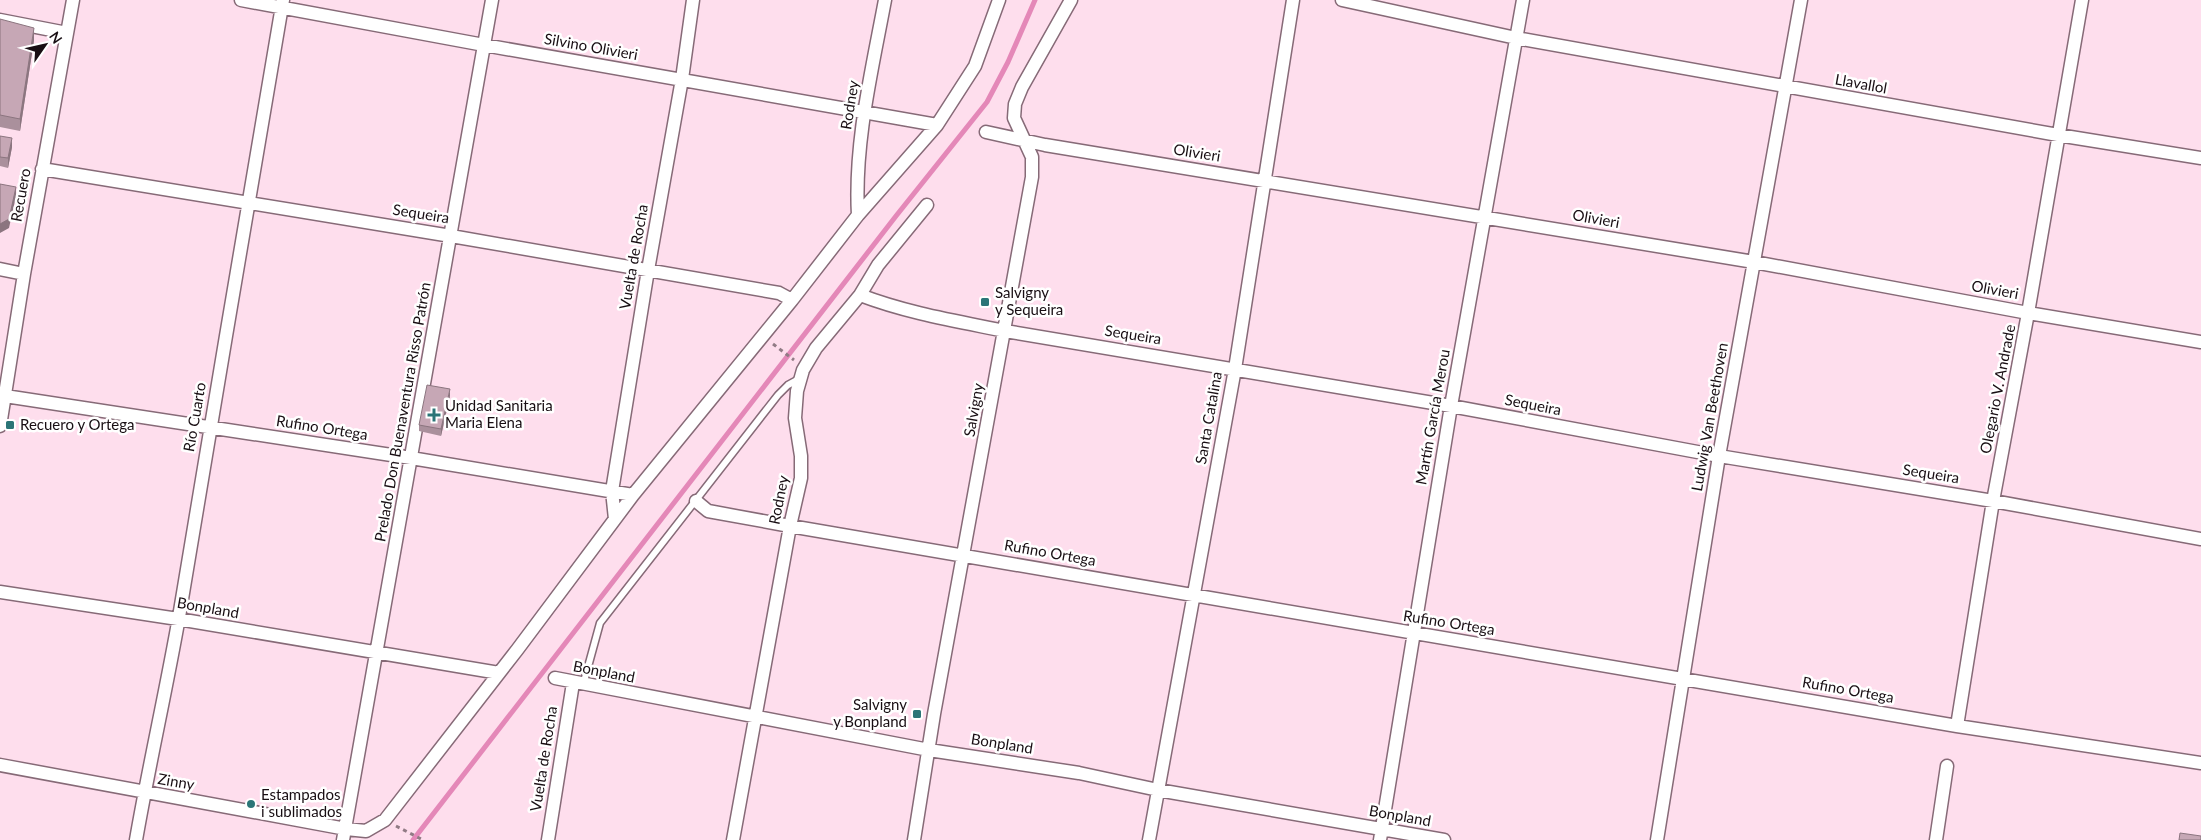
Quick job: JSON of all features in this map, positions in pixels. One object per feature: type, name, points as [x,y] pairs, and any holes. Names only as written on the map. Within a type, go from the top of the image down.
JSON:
[{"type":"street","name":"Recuero","points":[[0,426],[24,274],[73,0]]},
{"type":"street","name":"Silvino Olivieri","points":[[241,0],[282,3],[484,45],[937,125]]},
{"type":"street","name":"Prelado Don Buenaventura Risso Patrón","points":[[344,835],[378,653],[492,0]]},
{"type":"street","name":"Vuelta de Rocha","points":[[615,519],[612,491],[648,270],[682,79],[693,0]]},
{"type":"street","name":"Rodney","points":[[858,215],[856,187],[864,112],[885,0]]},
{"type":"street","points":[[385,820],[633,495],[792,300],[858,215],[937,125],[974,66],[1000,0]]},
{"type":"street","name":"Salvigny","points":[[914,840],[1032,177],[1032,158],[1014,118],[1016,104],[1022,87],[1071,0]]},
{"type":"street","name":"Santa Catalina","points":[[1149,840],[1235,368],[1293,0]]},
{"type":"street","name":"Llavallol","points":[[1342,0],[1356,1],[1516,38],[2058,135],[2201,158]]},
{"type":"street","name":"Martín García Merou","points":[[1381,835],[1451,406],[1523,0]]},
{"type":"street","name":"Ludwig Van Beethoven","points":[[1657,840],[1719,456],[1801,0]]},
{"type":"street","name":"Olegario V. Andrade","points":[[1957,726],[1993,501],[2028,313],[2082,0]]},
{"type":"street","name":"Río Cuarto","points":[[136,840],[178,619],[209,427],[250,203],[282,3]]},
{"type":"street","points":[[0,20],[67,33]]},
{"type":"street","name":"Olivieri","points":[[986,132],[1045,145],[1754,262],[2028,313],[2201,342]]},
{"type":"street","name":"Sequeira","points":[[42,169],[779,292],[792,300]]},
{"type":"street","name":"Rodney","points":[[733,840],[790,526],[801,478],[801,456],[795,418],[800,379],[816,348],[860,295],[878,265],[927,205]]},
{"type":"street","points":[[0,269],[24,274]]},
{"type":"street","name":"Sequeira","points":[[860,295],[940,318],[1005,331],[1235,368],[1719,456],[1993,501],[2201,539]]},
{"type":"street","name":"Rufino Ortega","points":[[5,396],[411,458],[633,495]]},
{"type":"street","name":"Rufino Ortega","points":[[696,501],[708,511],[790,526],[964,554],[1193,596],[1957,726],[2201,764]]},
{"type":"street","name":"Bonpland","points":[[0,592],[178,619],[499,673]]},
{"type":"street","name":"Bonpland","points":[[555,678],[578,684],[929,750],[1079,773],[1381,835],[1444,840]]},
{"type":"street","name":"Vuelta de Rocha","points":[[548,840],[578,684]]},
{"type":"street","name":"Zinny","points":[[0,765],[344,835],[366,831],[385,820]]},
{"type":"street","points":[[1936,840],[1947,766]]},
{"type":"lane","points":[[578,684],[600,622],[778,395],[788,385],[800,379]]},
{"type":"path","points":[[780,348],[797,362]]},
{"type":"path","points":[[385,820],[423,840]]},
{"type":"building","points":[[0,19],[34,28],[20,119],[0,115]]},
{"type":"building","points":[[0,136],[12,138],[8,158],[0,157]]},
{"type":"building","points":[[0,184],[16,187],[9,219],[0,224]]},
{"type":"building","points":[[427,385],[450,389],[441,429],[419,425]]},
{"type":"building","points":[[2180,833],[2201,836],[2201,840],[2179,840]]},
{"type":"waterway","points":[[413,840],[896,216],[987,102],[1008,62],[1035,0]]},
{"type":"place","name":"Salvigny y Sequeira","points":[[985,302]]},
{"type":"place","name":"Unidad Sanitaria Maria Elena","points":[[434,415]]},
{"type":"place","name":"Recuero y Ortega","points":[[10,425]]},
{"type":"place","name":"Salvigny y Bonpland","points":[[917,714]]},
{"type":"place","name":"Estampados i sublimados","points":[[251,804]]}]
